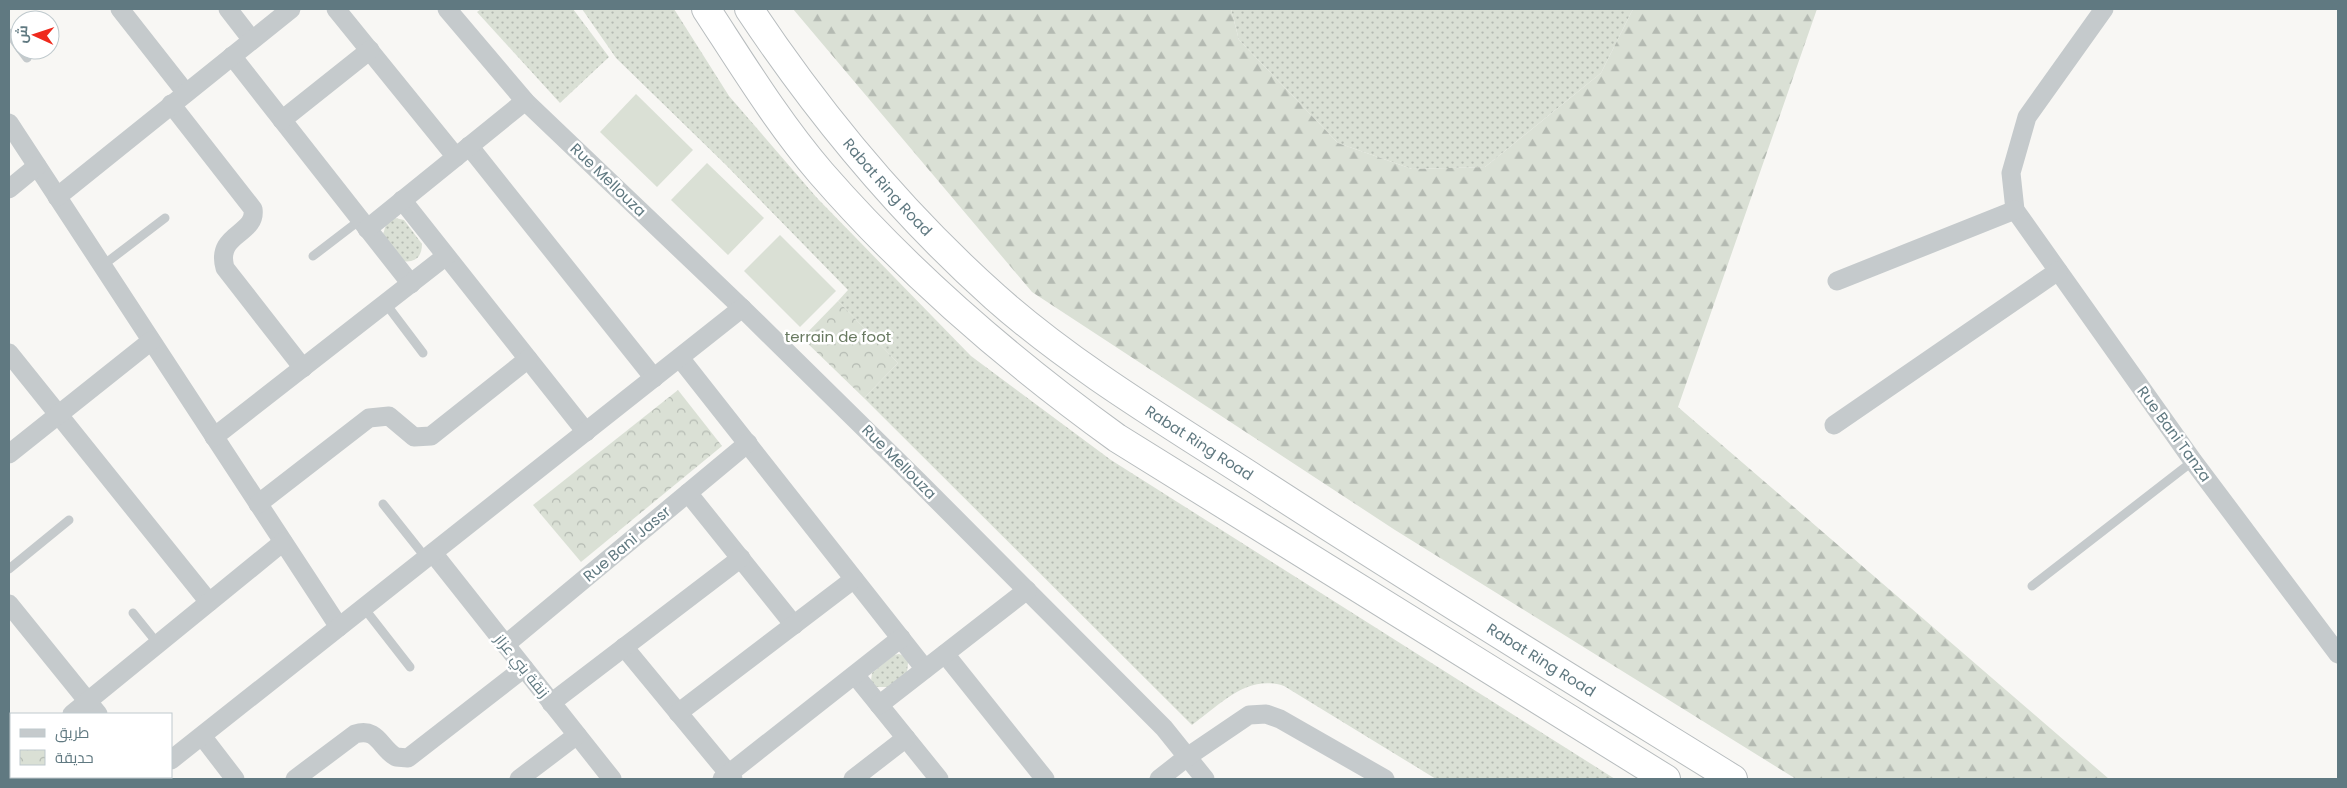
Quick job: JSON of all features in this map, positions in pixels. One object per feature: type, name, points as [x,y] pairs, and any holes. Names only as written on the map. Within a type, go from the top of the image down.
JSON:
[{"type":"highway","points":[[706,9],[762,94],[820,172],[935,293],[1046,387],[1117,438],[1656,775]]},
{"type":"highway","name":"Rabat Ring Road","points":[[749,9],[790,70],[848,142],[904,205],[952,257],[997,299],[1058,347],[1133,400],[1304,511],[1733,779]]},
{"type":"street","points":[[120,9],[186,93]]},
{"type":"street","points":[[228,9],[252,40]]},
{"type":"street","points":[[57,197],[291,9]]},
{"type":"street","points":[[336,9],[370,50],[463,152],[654,378]]},
{"type":"street","name":"Rue Mellouza","points":[[446,9],[525,101],[742,308],[1027,590],[1164,728],[1205,779]]},
{"type":"street","points":[[1837,281],[2015,210],[2011,173],[2027,117],[2104,9]]},
{"type":"street","points":[[282,120],[370,50]]},
{"type":"street","points":[[232,56],[411,284]]},
{"type":"street","points":[[364,224],[402,200],[525,101]]},
{"type":"street","points":[[171,104],[253,209],[254,214],[249,224],[226,244],[222,256],[225,268],[303,368]]},
{"type":"street","points":[[9,123],[339,627]]},
{"type":"street","points":[[9,188],[37,166]]},
{"type":"street","points":[[402,200],[586,432]]},
{"type":"street","name":"Rue Bani Tanza","points":[[2015,210],[2193,461],[2338,654]]},
{"type":"street","points":[[214,437],[446,256]]},
{"type":"street","points":[[1834,426],[2058,271]]},
{"type":"street","points":[[172,759],[742,308]]},
{"type":"street","points":[[9,454],[151,341]]},
{"type":"street","points":[[9,352],[210,602]]},
{"type":"street","points":[[680,358],[925,669]]},
{"type":"street","points":[[258,504],[369,418],[389,416],[414,437],[431,436],[528,359]]},
{"type":"street","name":"Rue Bani Jassr","points":[[506,645],[748,443]]},
{"type":"street","points":[[688,493],[794,625]]},
{"type":"street","points":[[75,713],[92,708],[158,644],[283,542]]},
{"type":"street","name":"زنقة بني عزاز","points":[[429,556],[506,645],[612,779]]},
{"type":"street","points":[[551,703],[740,558]]},
{"type":"street","points":[[678,713],[854,579]]},
{"type":"street","points":[[879,705],[1027,590]]},
{"type":"street","points":[[9,604],[92,708]]},
{"type":"street","points":[[624,647],[728,777],[901,638]]},
{"type":"street","points":[[946,654],[1045,779]]},
{"type":"street","points":[[296,779],[355,734],[362,732],[376,736],[396,758],[408,758],[524,668]]},
{"type":"street","points":[[855,675],[939,779]]},
{"type":"street","points":[[1159,779],[1187,757],[1250,715],[1266,714],[1280,719],[1385,779]]},
{"type":"street","points":[[519,779],[576,734]]},
{"type":"street","points":[[202,736],[235,779]]},
{"type":"street","points":[[853,779],[906,738]]},
{"type":"lane","points":[[102,266],[165,218]]},
{"type":"lane","points":[[313,256],[364,224]]},
{"type":"lane","points":[[386,304],[423,353]]},
{"type":"lane","points":[[2032,586],[2193,461]]},
{"type":"lane","points":[[382,504],[429,556]]},
{"type":"lane","points":[[9,568],[69,520]]},
{"type":"lane","points":[[364,608],[410,667]]},
{"type":"lane","points":[[133,613],[158,644]]},
{"type":"green space","points":[[481,9],[573,9],[609,57],[560,103],[477,12]]},
{"type":"green space","points":[[582,9],[674,9],[729,96],[817,198],[971,356],[1111,460],[1615,779],[1436,779],[1284,686],[1271,683],[1258,684],[1235,693],[1192,725],[864,398],[898,363],[838,301],[848,290],[726,165],[616,58]]},
{"type":"green space","points":[[793,9],[1231,9],[1239,40],[1338,143],[1412,169],[1485,167],[1601,73],[1633,9],[1817,9],[1678,407],[2109,779],[1796,779],[1395,530],[1032,292]]},
{"type":"green space","points":[[1231,9],[1633,9],[1601,73],[1485,167],[1412,169],[1338,143],[1239,40]]},
{"type":"green space","points":[[636,94],[693,150],[657,187],[600,132]]},
{"type":"green space","points":[[707,163],[764,218],[728,255],[671,200]]},
{"type":"green space","points":[[395,218],[404,220],[422,244],[419,256],[414,260],[402,261],[383,235],[386,224]]},
{"type":"green space","points":[[780,235],[836,291],[800,327],[744,271]]},
{"type":"green space","name":"terrain de foot","points":[[838,301],[898,363],[864,398],[802,338]]},
{"type":"green space","points":[[678,390],[722,446],[581,562],[533,505]]},
{"type":"green space","points":[[894,655],[904,656],[908,662],[907,673],[888,687],[876,687],[871,681],[872,673]]}]
